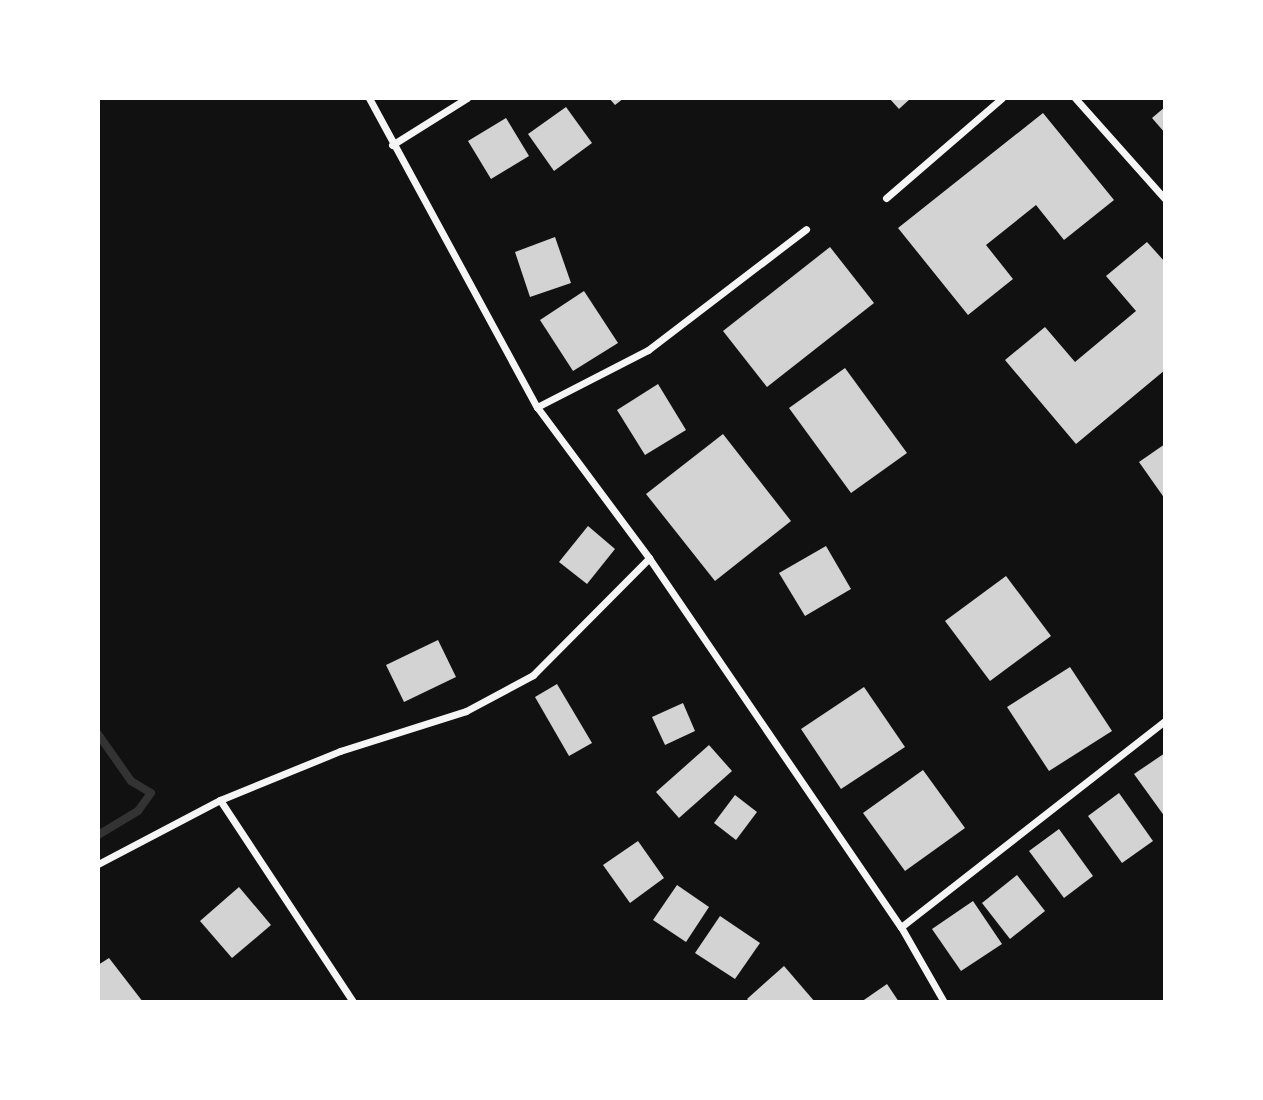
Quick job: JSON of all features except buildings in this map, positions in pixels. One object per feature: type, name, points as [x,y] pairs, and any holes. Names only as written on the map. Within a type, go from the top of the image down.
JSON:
[{"type":"street","points":[[369,98],[392,145],[537,407],[649,558],[901,927],[944,1002]]},
{"type":"street","points":[[392,145],[467,98]]},
{"type":"street","points":[[886,198],[1002,98]]},
{"type":"street","points":[[1075,98],[1165,199]]},
{"type":"street","points":[[537,407],[648,350],[806,229]]},
{"type":"street","points":[[98,864],[220,800],[340,751],[466,711],[533,675],[649,558]]},
{"type":"street","points":[[901,927],[1165,721]]},
{"type":"street","points":[[220,800],[353,1002]]},
{"type":"waterway","points":[[98,734],[131,781],[151,793],[138,811],[98,835]]}]
